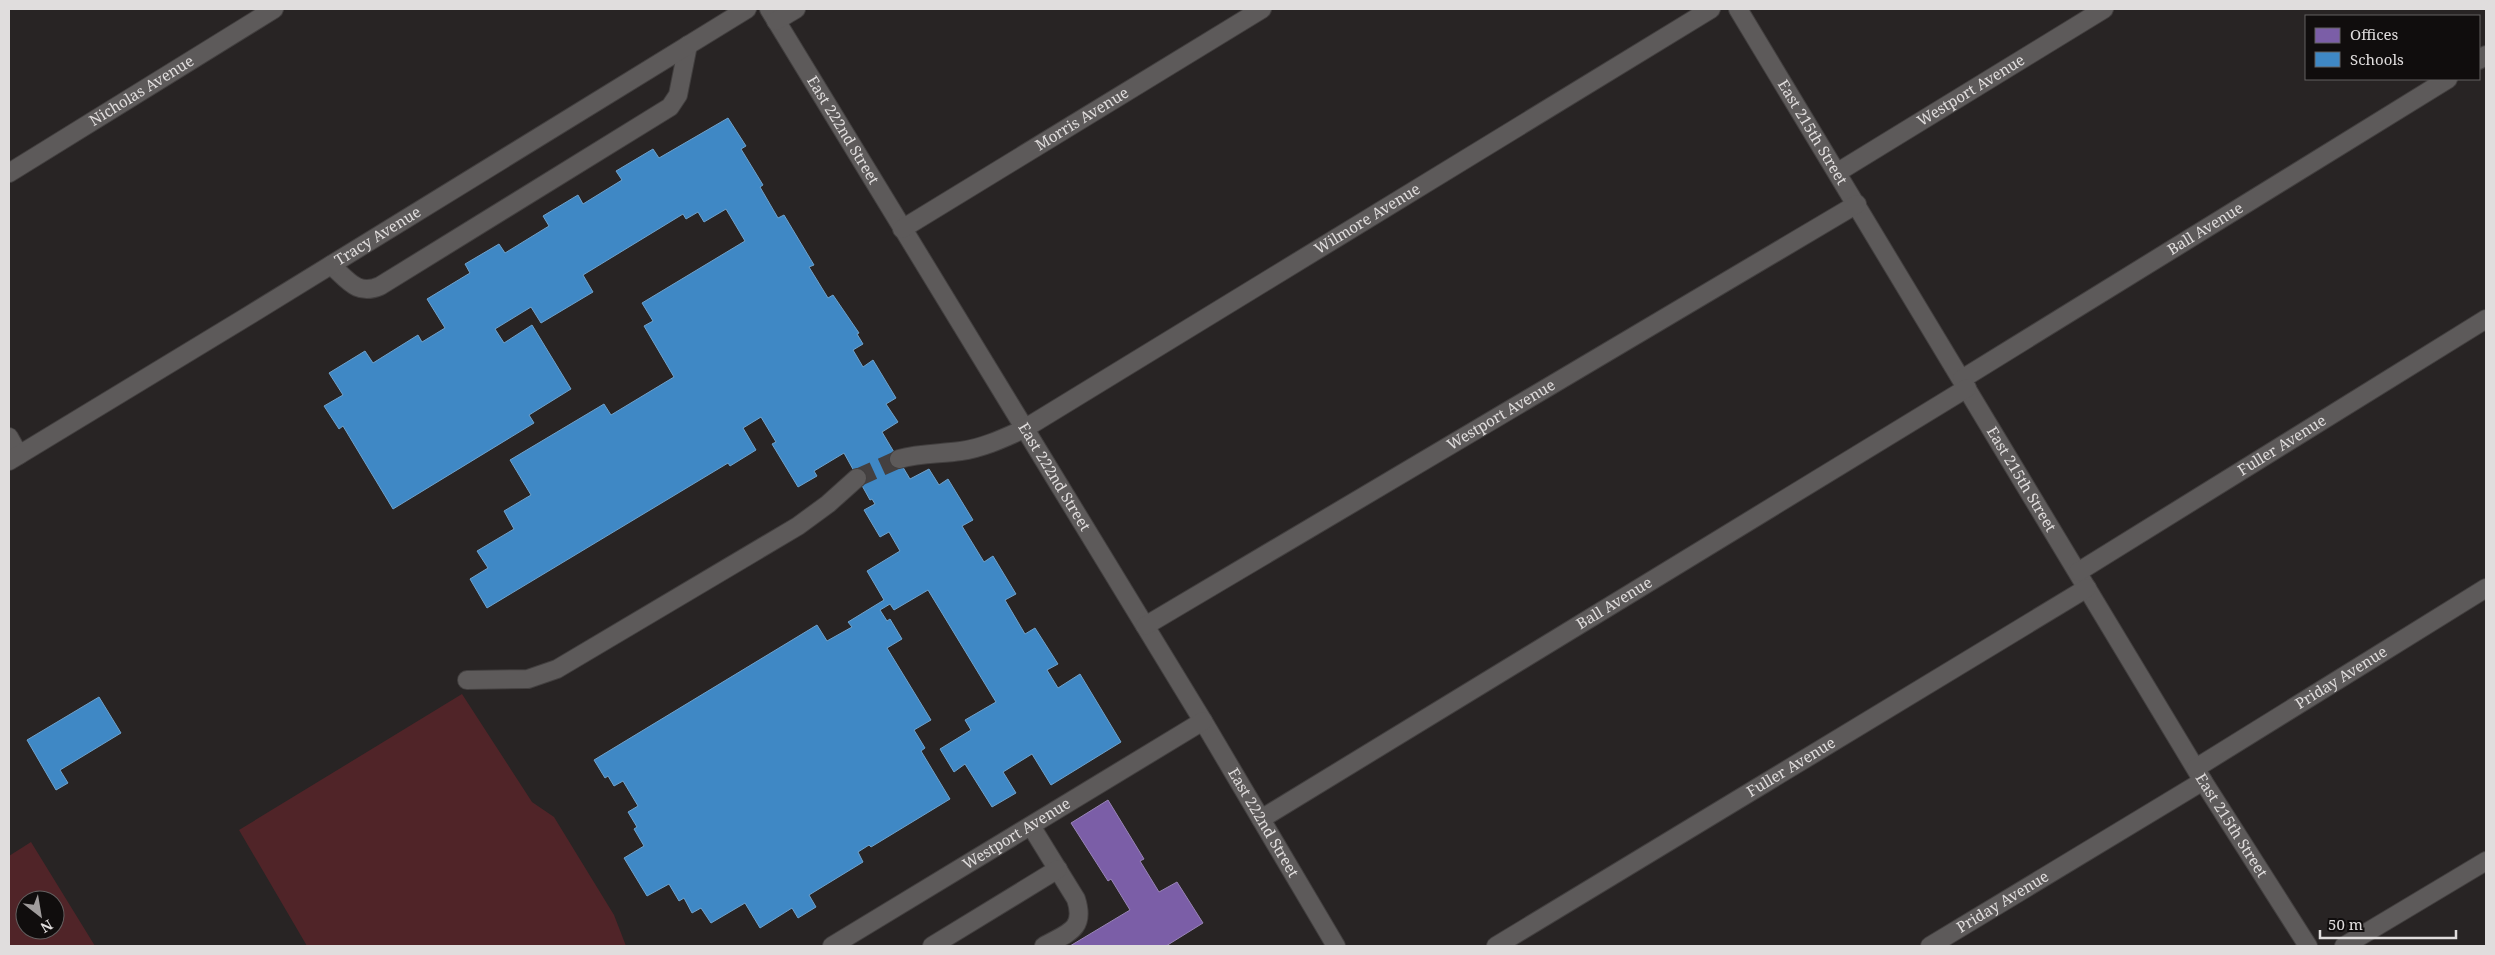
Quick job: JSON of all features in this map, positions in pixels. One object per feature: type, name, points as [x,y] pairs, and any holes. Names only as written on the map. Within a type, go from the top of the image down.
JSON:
[{"type":"street","name":"Nicholas Avenue","points":[[9,173],[274,9]]},
{"type":"street","name":"Tracy Avenue","points":[[14,458],[746,9]]},
{"type":"street","points":[[772,15],[796,9]]},
{"type":"street","name":"Morris Avenue","points":[[902,229],[1262,9]]},
{"type":"street","name":"Wilmore Avenue","points":[[899,459],[913,455],[962,451],[1001,440],[1024,429],[1711,9]]},
{"type":"street","name":"East 215th Street","points":[[1738,9],[1838,172],[2199,774],[2308,946]]},
{"type":"street","name":"Westport Avenue","points":[[1838,172],[2104,9]]},
{"type":"street","name":"East 222nd Street","points":[[772,15],[1202,721],[1336,946]]},
{"type":"street","points":[[331,265],[355,288],[369,291],[389,281],[670,107],[678,96],[688,45]]},
{"type":"street","name":"Ball Avenue","points":[[1261,819],[1965,383],[2446,80]]},
{"type":"street","name":"Westport Avenue","points":[[1144,626],[1857,204]]},
{"type":"street","name":"Fuller Avenue","points":[[2078,572],[2486,319]]},
{"type":"street","points":[[9,437],[14,458]]},
{"type":"street","points":[[467,680],[528,679],[557,669],[798,526],[828,504],[857,478]]},
{"type":"street","name":"Fuller Avenue","points":[[1496,946],[2087,588]]},
{"type":"street","name":"Priday Avenue","points":[[1930,946],[2486,588]]},
{"type":"street","name":"Westport Avenue","points":[[832,946],[1202,721]]},
{"type":"street","points":[[1031,826],[1076,899],[1080,918],[1074,929],[1044,946]]},
{"type":"street","points":[[2344,946],[2486,861]]},
{"type":"street","points":[[932,946],[1058,869]]},
{"type":"shaded area","points":[[462,694],[532,802],[554,817],[614,915],[626,946],[307,946],[239,830]]},
{"type":"shaded area","points":[[31,842],[61,890],[15,890],[15,940],[65,940],[65,897],[95,946],[9,946],[9,856]]},
{"type":"building: Offices","points":[[1108,800],[1144,859],[1140,861],[1159,892],[1177,882],[1203,923],[1166,946],[1070,946],[1130,910],[1111,879],[1108,881],[1071,823]]},
{"type":"building: Schools","points":[[728,118],[746,146],[741,149],[763,185],[760,187],[778,218],[784,215],[814,265],[809,267],[828,298],[833,295],[859,333],[857,334],[863,344],[853,350],[863,367],[873,360],[896,398],[886,404],[898,422],[882,432],[910,479],[929,469],[939,485],[948,479],[973,520],[962,526],[984,562],[993,556],[1016,594],[1005,600],[1025,634],[1035,628],[1058,664],[1047,670],[1058,688],[1080,674],[1121,742],[1051,785],[1032,754],[1003,772],[1016,793],[992,807],[965,764],[954,772],[940,749],[971,730],[965,720],[996,702],[928,590],[894,610],[890,604],[880,610],[887,621],[890,619],[902,639],[887,648],[931,720],[914,730],[925,748],[921,751],[950,799],[871,847],[869,845],[858,852],[863,862],[809,895],[816,907],[798,918],[792,908],[760,928],[745,903],[711,923],[701,908],[692,913],[684,898],[679,901],[669,884],[647,896],[624,858],[644,846],[634,829],[637,827],[628,812],[638,806],[623,781],[614,786],[608,776],[605,778],[594,760],[817,625],[827,641],[852,627],[848,622],[884,600],[867,571],[900,551],[889,532],[880,537],[864,510],[875,504],[872,499],[870,500],[844,453],[814,471],[817,476],[798,487],[772,444],[776,442],[761,417],[743,428],[756,450],[730,466],[728,463],[487,608],[470,579],[488,568],[477,551],[514,529],[504,511],[531,495],[510,460],[604,404],[611,415],[674,377],[644,326],[653,321],[642,303],[745,241],[726,209],[704,222],[698,212],[686,219],[683,214],[583,275],[593,292],[541,323],[531,307],[495,329],[504,343],[532,325],[571,389],[529,415],[534,423],[393,509],[343,426],[339,429],[324,406],[343,395],[329,373],[365,351],[373,363],[418,335],[422,342],[445,328],[427,299],[470,273],[465,264],[499,244],[505,253],[549,226],[543,216],[578,195],[583,204],[622,180],[616,171],[653,149],[659,158]]},
{"type":"building: Schools","points":[[99,697],[121,733],[60,770],[68,783],[56,790],[27,740]]},
{"type":"tunnel","points":[[857,478],[899,459]]}]
